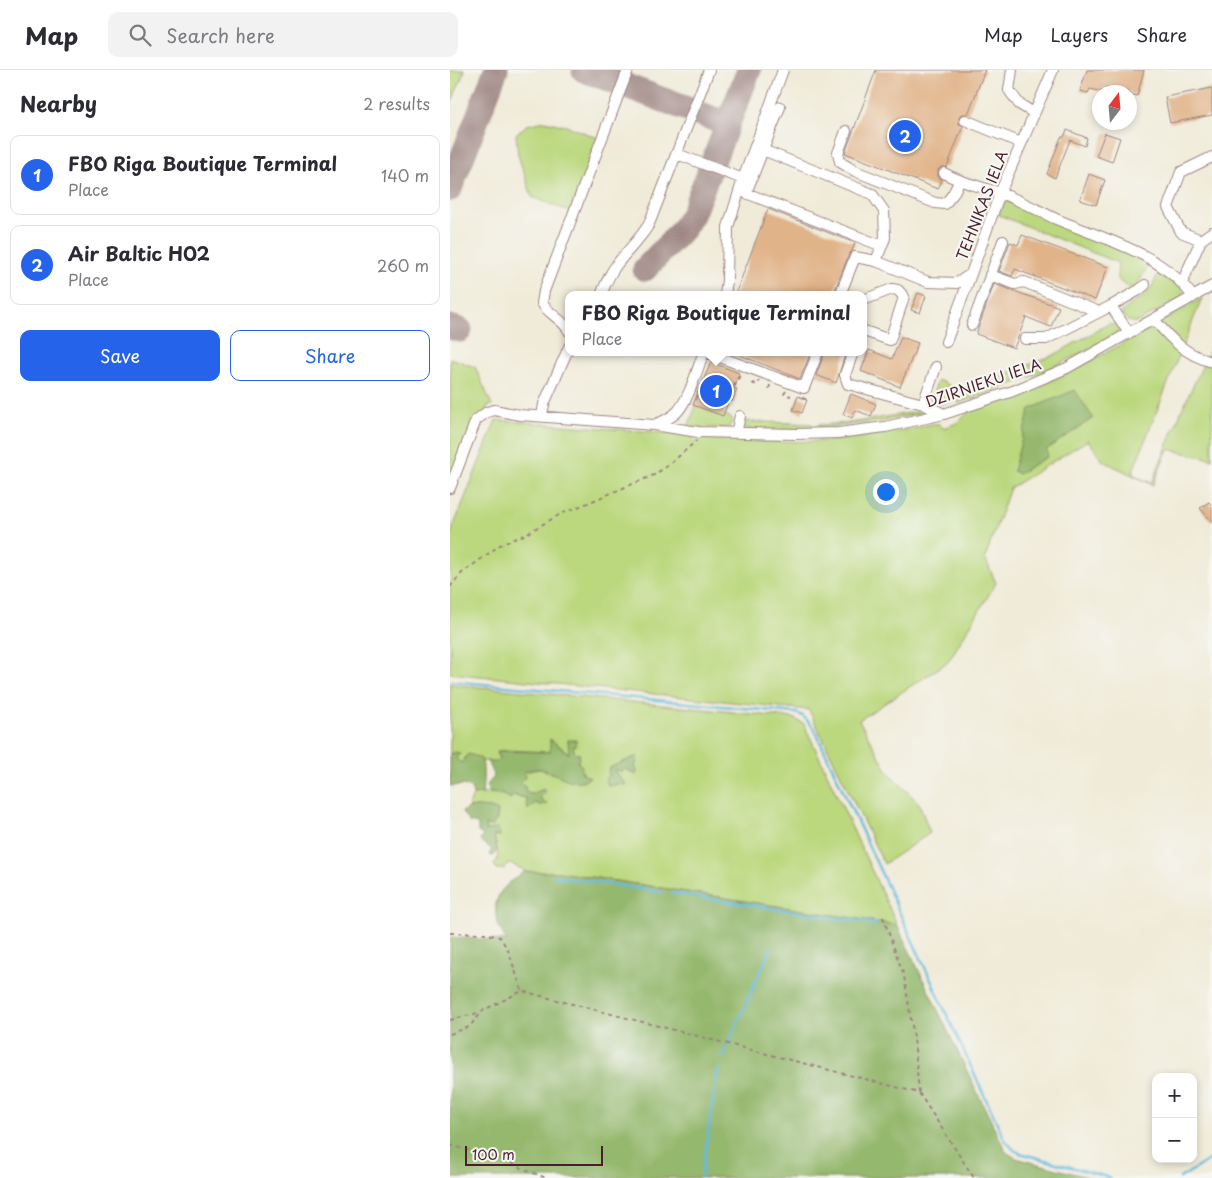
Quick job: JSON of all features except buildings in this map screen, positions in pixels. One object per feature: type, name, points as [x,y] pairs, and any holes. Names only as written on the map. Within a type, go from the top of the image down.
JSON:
[{"type":"lane","points":[[565,324],[547,311],[542,303],[544,291],[628,70]]},
{"type":"lane","points":[[603,291],[616,265],[650,224],[709,70]]},
{"type":"lane","points":[[726,291],[728,280],[728,227],[743,179],[783,70]]},
{"type":"lane","name":"TEHNIKAS IELA","points":[[876,261],[928,282],[957,283],[971,274],[1000,193],[1053,70]]},
{"type":"lane","points":[[1009,71],[1009,90],[1019,104],[1034,113]]},
{"type":"lane","points":[[780,107],[746,193],[882,246]]},
{"type":"lane","points":[[965,120],[1021,143]]},
{"type":"lane","points":[[846,131],[838,152],[840,162],[855,171],[935,202],[945,204],[959,182]]},
{"type":"lane","points":[[763,150],[872,194],[884,211],[885,238],[876,261],[855,257],[842,291]]},
{"type":"lane","points":[[677,154],[743,179]]},
{"type":"lane","points":[[1201,240],[1181,232],[1168,207],[1181,172],[1212,157]]},
{"type":"lane","points":[[944,173],[959,182],[1000,193],[1132,250],[1165,268],[1182,283],[1193,297]]},
{"type":"lane","points":[[1182,283],[1201,240],[1212,232]]},
{"type":"lane","points":[[972,325],[1003,241]]},
{"type":"lane","points":[[946,342],[971,274]]},
{"type":"lane","points":[[990,275],[1015,284],[1024,282],[1099,312]]},
{"type":"lane","points":[[1025,339],[1046,339],[1111,306],[1139,290],[1145,284]]},
{"type":"lane","name":"DZIRNIEKU IELA","points":[[450,488],[476,420],[487,412],[494,410],[507,413],[654,425],[682,430],[697,436],[838,433],[885,427],[944,414],[1013,390],[1067,368],[1212,286]]},
{"type":"lane","points":[[867,299],[892,289],[898,290],[904,297],[890,340],[867,332]]},
{"type":"lane","points":[[1111,306],[1129,333]]},
{"type":"lane","points":[[1154,319],[1174,343],[1200,359],[1212,362]]},
{"type":"lane","points":[[542,416],[544,404],[565,354]]},
{"type":"lane","points":[[654,425],[673,416],[684,402],[703,356]]},
{"type":"lane","points":[[716,356],[804,388],[816,356]]},
{"type":"lane","points":[[851,356],[845,375],[848,384],[923,404],[944,414]]},
{"type":"lane","points":[[923,404],[936,368]]},
{"type":"lane","points":[[736,434],[740,416]]},
{"type":"path","points":[[731,394],[740,374],[747,376]]},
{"type":"path","points":[[754,379],[770,385],[770,390]]},
{"type":"path","points":[[752,383],[757,385],[759,381]]},
{"type":"path","points":[[791,396],[784,394],[786,391],[808,400]]},
{"type":"path","points":[[450,587],[462,573],[500,544],[560,515],[654,475],[670,464],[697,436]]},
{"type":"path","points":[[883,917],[904,976],[914,1038],[918,1094],[974,1178]]},
{"type":"path","points":[[450,933],[488,934],[500,937],[508,950],[522,991]]},
{"type":"path","points":[[450,1020],[485,1010],[522,991],[918,1094]]},
{"type":"path","points":[[450,1034],[469,1027],[485,1010]]},
{"type":"path","points":[[450,1145],[498,1158],[546,1178]]},
{"type":"green space","points":[[450,70],[465,70],[450,106]]},
{"type":"green space","points":[[545,121],[570,127],[598,138],[571,212],[532,197],[518,155],[516,134],[527,125]]},
{"type":"green space","points":[[1005,200],[1137,256],[1149,264],[1136,287],[1130,288],[1119,281],[1117,273],[1118,263],[999,215]]},
{"type":"green space","points":[[1159,272],[1181,287],[1183,293],[1180,298],[1138,322],[1127,320],[1122,315],[1122,312],[1148,292]]},
{"type":"green space","points":[[1202,298],[1132,473],[1152,483],[1183,407],[1212,346],[1212,459],[1168,449],[1153,485],[1103,461],[1088,440],[1010,488],[985,558],[996,583],[948,662],[859,720],[888,772],[919,803],[930,833],[884,864],[809,710],[450,673],[450,535],[496,420],[681,434],[692,436],[694,441],[699,442],[701,437],[738,440],[830,441],[882,434],[933,424],[939,424],[943,428],[957,423],[969,412],[1013,397],[1064,375],[1152,328]]},
{"type":"green space","points":[[1116,322],[1120,329],[1117,334],[1040,373],[959,403],[955,400],[935,405],[929,404],[938,380],[949,385],[954,397],[984,387],[985,382],[1054,355],[1110,323],[1112,325]]},
{"type":"green space","points":[[450,358],[475,367],[492,405],[487,407],[450,478]]},
{"type":"green space","points":[[1075,390],[1093,418],[1046,450],[1048,456],[1018,474],[1013,471],[1030,409]]},
{"type":"green space","points":[[696,406],[730,417],[733,420],[729,427],[726,428],[688,427]]},
{"type":"green space","points":[[929,410],[926,413],[885,421],[821,428],[817,425],[849,423]]},
{"type":"green space","points":[[743,421],[812,424],[809,429],[746,429]]},
{"type":"green space","points":[[450,684],[793,718],[804,724],[897,925],[559,872],[524,872],[524,870],[511,864],[506,865],[504,869],[497,869],[494,865],[498,854],[494,835],[500,835],[498,829],[486,831],[484,824],[492,826],[497,819],[478,807],[468,808],[473,795],[492,794],[510,798],[511,795],[526,798],[528,809],[540,798],[538,793],[526,791],[523,787],[520,781],[524,772],[540,769],[577,782],[588,779],[584,775],[568,740],[570,754],[550,739],[551,752],[497,751],[499,759],[496,762],[482,761],[480,758],[461,763],[456,758],[460,754],[455,752],[450,754]]},
{"type":"green space","points":[[550,739],[569,754],[568,740],[576,740],[576,745],[573,747],[575,753],[580,754],[578,762],[582,766],[581,771],[584,775],[590,777],[578,782],[565,779],[546,770],[534,769],[524,772],[525,778],[520,781],[525,786],[526,792],[531,794],[544,789],[545,792],[540,798],[547,804],[540,805],[535,803],[528,810],[526,798],[512,795],[511,799],[502,794],[488,793],[487,785],[494,777],[487,761],[499,759],[497,751],[550,752]]},
{"type":"green space","points":[[460,753],[456,758],[461,763],[468,754],[476,756],[481,760],[483,764],[482,794],[473,795],[471,788],[463,785],[450,786],[450,754]]},
{"type":"green space","points":[[637,756],[636,775],[625,769],[622,772],[615,769],[616,773],[626,784],[609,786],[605,780],[611,767]]},
{"type":"green space","points":[[468,808],[491,808],[498,811],[497,819],[492,826],[485,825],[486,831],[498,828],[500,836],[494,835],[497,850],[493,856],[489,855],[492,849],[480,841],[483,835],[478,832],[478,824],[469,822],[462,812]]},
{"type":"green space","points":[[524,872],[559,872],[897,925],[1006,1152],[1016,1158],[1091,1178],[450,1178],[450,937],[507,941],[498,924],[496,915],[497,899],[504,887]]},
{"type":"waterway","points":[[450,681],[796,713],[803,716],[814,728],[1005,1140],[1014,1150],[1020,1153],[1111,1178]]},
{"type":"waterway","points":[[554,876],[662,892]]},
{"type":"waterway","points":[[672,893],[878,924]]},
{"type":"waterway","points":[[722,1058],[771,947]]},
{"type":"waterway","points":[[701,1178],[718,1069]]},
{"type":"waterway","points":[[1180,1178],[1212,1158]]},
{"type":"taxiway","points":[[450,189],[496,70]]},
{"type":"taxiway","points":[[584,70],[727,124]]},
{"type":"taxiway","points":[[645,269],[683,229],[692,215],[749,70]]},
{"type":"taxiway","points":[[450,327],[460,330]]},
{"type":"place","name":"Air Baltic H02","points":[[905,136]]},
{"type":"place","name":"FBO Riga Boutique Terminal","points":[[716,391]]}]
